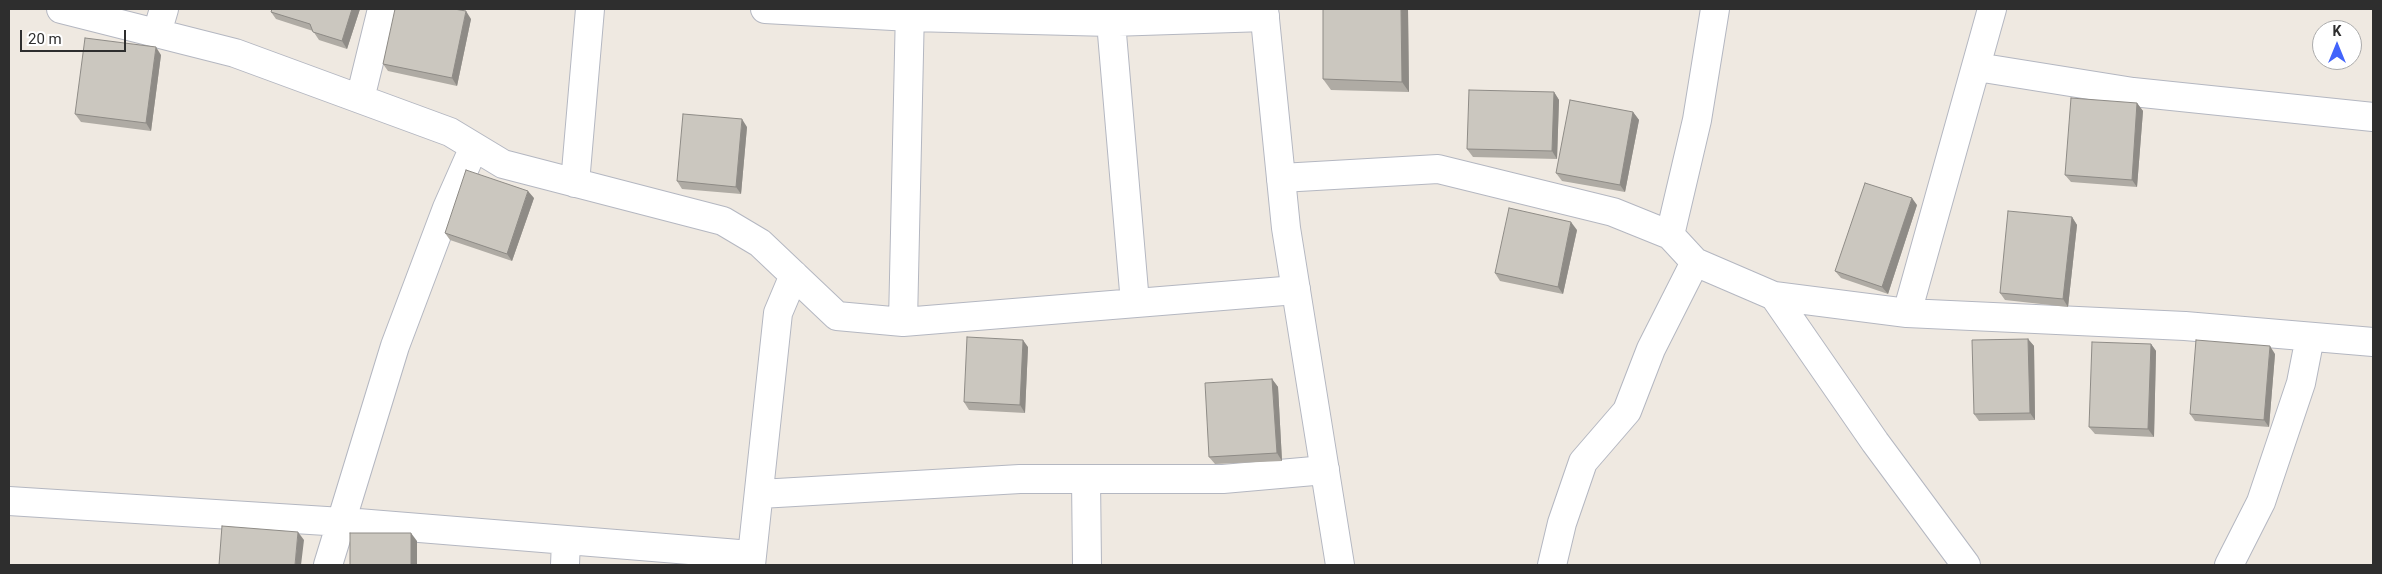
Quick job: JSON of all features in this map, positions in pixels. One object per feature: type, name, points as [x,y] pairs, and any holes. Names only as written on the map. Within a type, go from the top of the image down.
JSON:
[{"type":"street","points":[[61,9],[161,21],[235,53],[450,132],[503,164],[723,221],[760,243],[837,316],[903,322],[1296,290]]},
{"type":"street","points":[[360,99],[382,9]]},
{"type":"street","points":[[575,183],[590,9]]},
{"type":"street","points":[[765,9],[1111,22],[1264,13],[1281,178],[1296,290],[1340,565]]},
{"type":"street","points":[[1670,235],[1697,120],[1715,9]]},
{"type":"street","points":[[1907,313],[1992,9]]},
{"type":"street","points":[[903,322],[910,13]]},
{"type":"street","points":[[1111,22],[1135,303]]},
{"type":"street","points":[[1977,67],[2133,92],[2373,118]]},
{"type":"street","points":[[328,565],[395,346],[447,208],[474,147]]},
{"type":"street","points":[[1281,178],[1438,169],[1613,212],[1670,235],[1695,262],[1774,296],[1907,313],[2185,326],[2373,342]]},
{"type":"street","points":[[1552,565],[1562,523],[1583,462],[1627,411],[1652,349],[1695,262]]},
{"type":"street","points":[[9,501],[340,522],[566,552],[751,560],[760,494],[778,313],[794,275]]},
{"type":"street","points":[[1774,296],[1875,442],[1966,565]]},
{"type":"street","points":[[2229,565],[2261,502],[2301,383],[2310,337]]},
{"type":"street","points":[[760,494],[1020,479],[1223,479],[1325,470]]},
{"type":"street","points":[[1086,479],[1087,565]]},
{"type":"building","points":[[272,9],[352,9],[342,41],[313,32],[310,24],[271,12]]},
{"type":"building","points":[[395,9],[454,9],[466,11],[452,78],[383,64]]},
{"type":"building","points":[[1323,9],[1401,9],[1402,82],[1323,79]]},
{"type":"building","points":[[85,38],[156,47],[146,123],[75,114]]},
{"type":"building","points":[[1469,90],[1554,92],[1552,151],[1467,149]]},
{"type":"building","points":[[2071,98],[2137,103],[2132,180],[2065,175]]},
{"type":"building","points":[[1570,100],[1633,112],[1620,185],[1556,173]]},
{"type":"building","points":[[683,114],[742,119],[736,187],[677,181]]},
{"type":"building","points":[[466,170],[528,191],[507,254],[445,233]]},
{"type":"building","points":[[1865,183],[1912,198],[1882,287],[1835,271]]},
{"type":"building","points":[[1509,208],[1571,222],[1558,287],[1495,273]]},
{"type":"building","points":[[2008,211],[2072,217],[2063,299],[2000,293]]},
{"type":"building","points":[[967,337],[1023,340],[1020,405],[964,402]]},
{"type":"building","points":[[2028,339],[2030,413],[1974,414],[1972,340]]},
{"type":"building","points":[[2196,340],[2270,346],[2264,420],[2190,414]]},
{"type":"building","points":[[2092,342],[2151,344],[2148,429],[2089,427]]},
{"type":"building","points":[[1272,379],[1277,453],[1209,457],[1205,383]]},
{"type":"building","points":[[222,526],[298,532],[295,565],[219,565]]},
{"type":"building","points":[[350,533],[411,533],[411,565],[350,565]]}]
